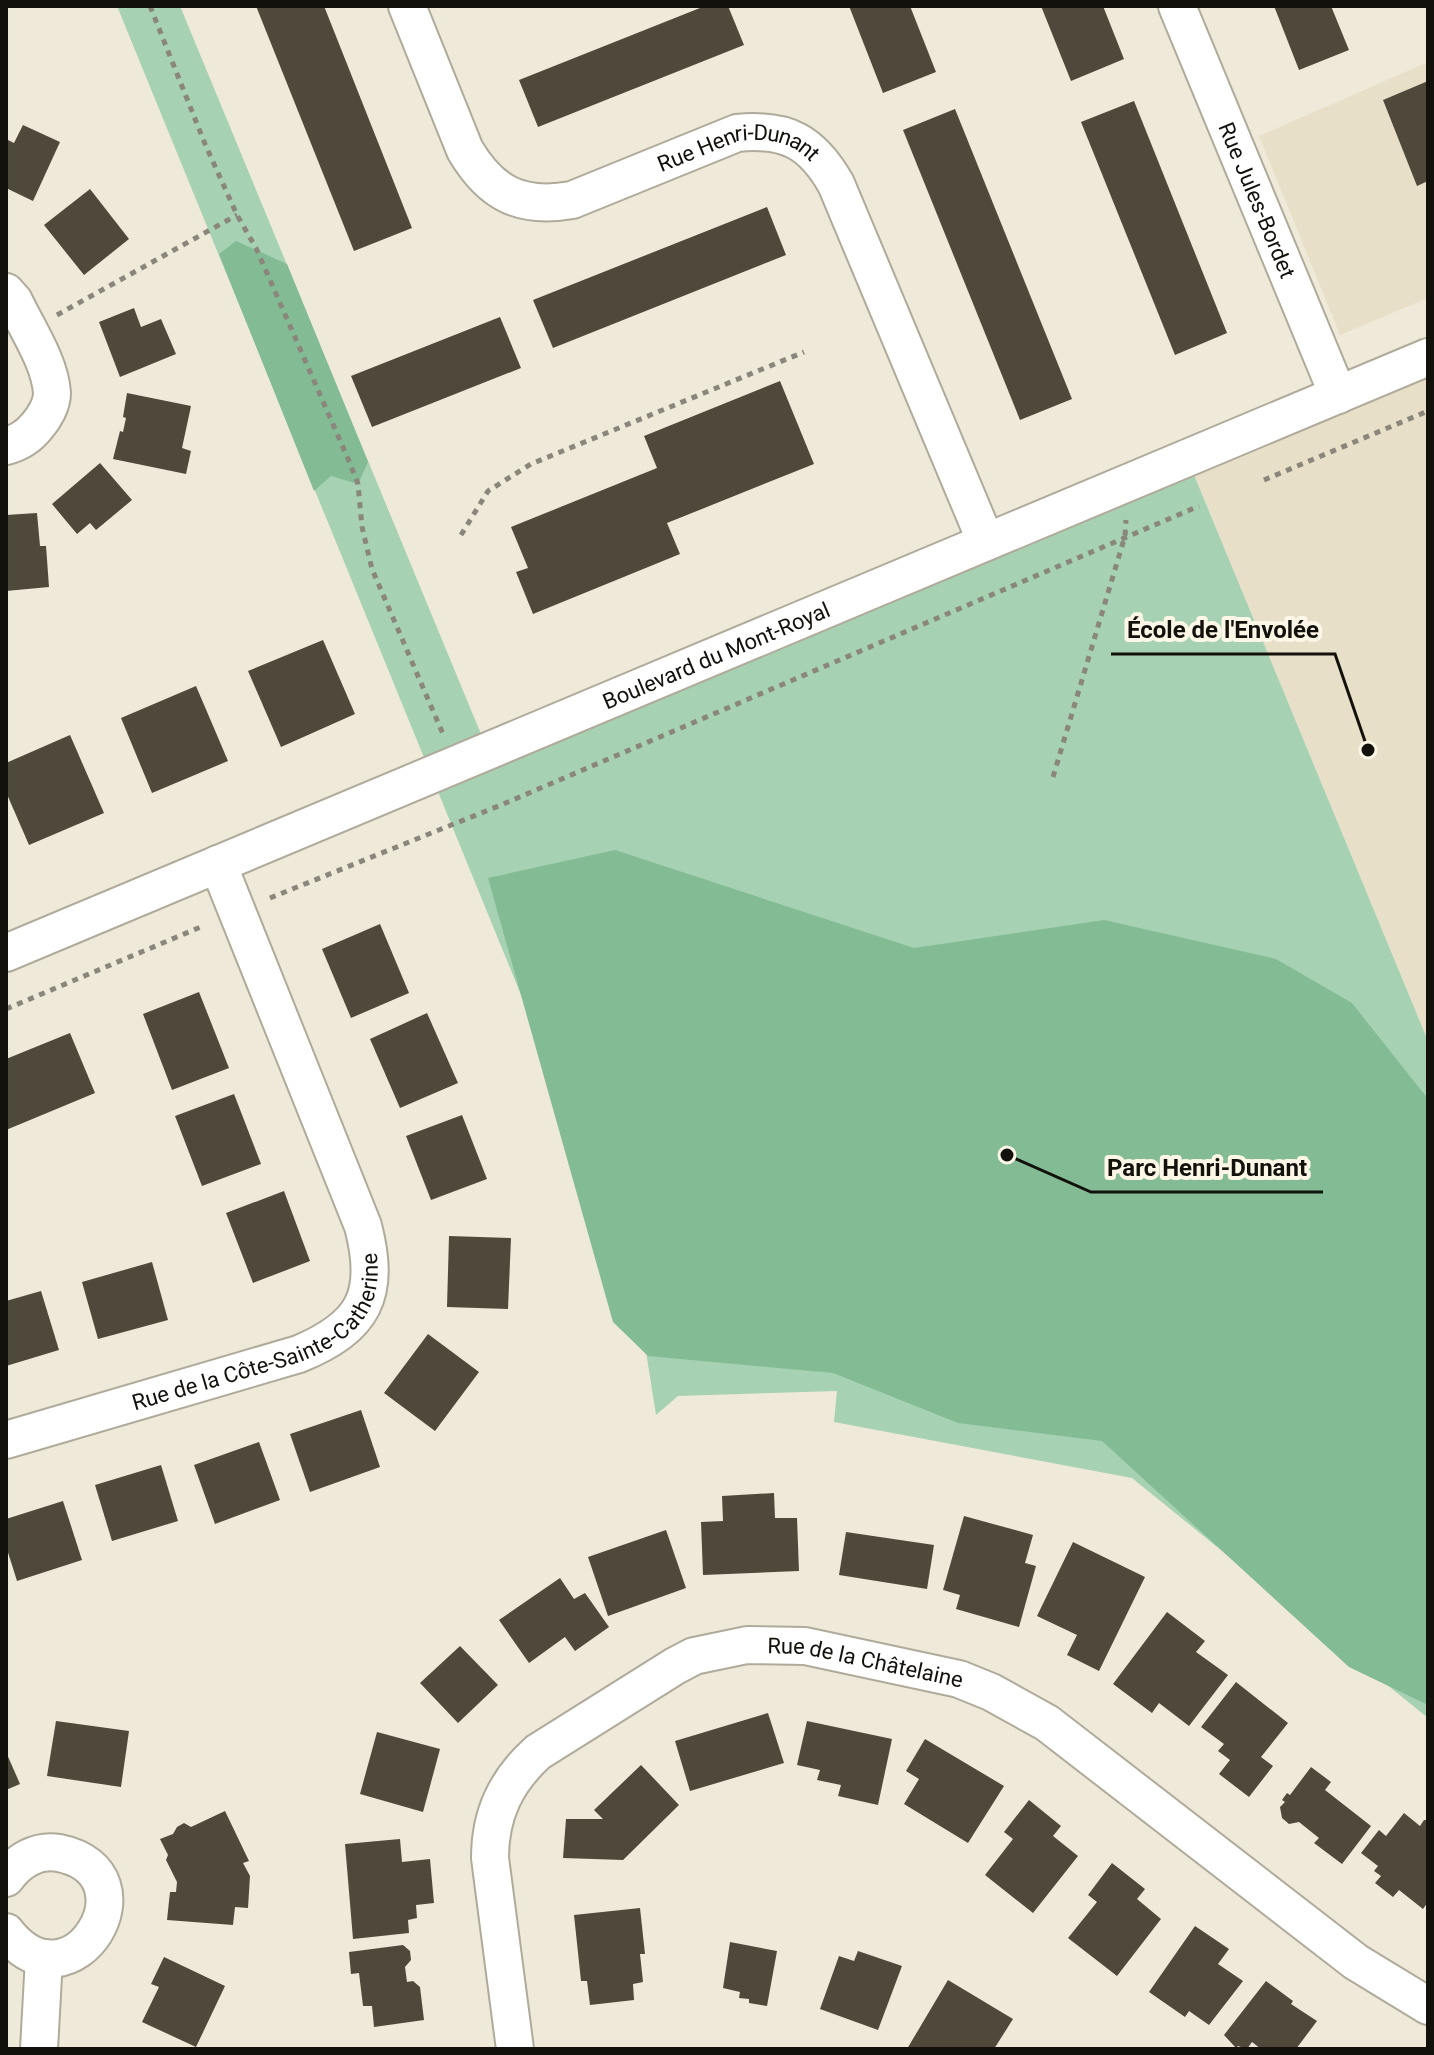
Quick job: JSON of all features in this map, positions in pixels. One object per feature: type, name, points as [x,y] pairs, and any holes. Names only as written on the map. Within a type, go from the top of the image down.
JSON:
[{"type":"street","name":"Rue Henri-Dunant","points":[[407,6],[465,150],[494,186],[523,201],[557,203],[572,200],[737,133],[760,130],[787,136],[807,145],[824,162],[836,184],[986,542]]},
{"type":"street","name":"Rue Jules-Bordet","points":[[1177,6],[1338,395]]},
{"type":"street","points":[[6,292],[14,301],[47,371],[52,396],[45,416],[33,431],[16,444],[6,446]]},
{"type":"street","name":"Boulevard du Mont-Royal","points":[[6,953],[1428,357]]},
{"type":"street","name":"Rue de la Côte-Sainte-Catherine","points":[[6,1440],[324,1344],[344,1330],[358,1314],[369,1291],[369,1248],[363,1226],[218,864]]},
{"type":"street","name":"Rue de la Châtelaine","points":[[515,2049],[490,1858],[490,1834],[506,1787],[520,1768],[538,1752],[675,1666],[694,1656],[747,1645],[805,1646],[923,1670],[959,1679],[1022,1708],[1080,1746],[1356,1962],[1428,2006]]},
{"type":"street","points":[[6,1878],[13,1868],[28,1857],[55,1852],[75,1857],[88,1866],[99,1880],[104,1895],[104,1914],[98,1929],[88,1943],[75,1952],[44,1958],[25,1950],[6,1932]]},
{"type":"street","points":[[39,2049],[44,1958]]},
{"type":"path","points":[[150,6],[237,215],[256,248],[349,461],[358,484],[366,549],[372,569],[456,764]]},
{"type":"path","points":[[28,330],[237,215]]},
{"type":"path","points":[[461,535],[488,491],[531,464],[804,352]]},
{"type":"path","points":[[1264,480],[1428,411]]},
{"type":"path","points":[[1315,444],[1320,456]]},
{"type":"path","points":[[1053,777],[1125,536],[1128,483]]},
{"type":"path","points":[[270,898],[501,805],[1199,506]]},
{"type":"path","points":[[6,1009],[203,926]]},
{"type":"shaded area","points":[[1428,62],[1428,298],[1340,335],[1259,136]]},
{"type":"shaded area","points":[[1428,357],[1428,1041],[1187,458]]},
{"type":"green space","points":[[117,6],[180,6],[488,751],[1187,458],[1428,1041],[1428,1718],[1132,1478],[834,1422],[837,1391],[678,1396],[656,1415],[633,1269]]},
{"type":"green space","points":[[236,241],[287,264],[368,462],[358,484],[331,476],[314,491],[219,254]]},
{"type":"green space","points":[[615,850],[914,948],[1104,920],[1276,959],[1352,1003],[1428,1099],[1428,1705],[1349,1667],[1102,1441],[958,1423],[833,1373],[648,1356],[613,1322],[488,878]]},
{"type":"building","points":[[256,6],[324,6],[412,228],[354,251]]},
{"type":"building","points":[[705,6],[728,6],[744,45],[538,127],[519,80]]},
{"type":"building","points":[[849,6],[910,6],[936,72],[883,93]]},
{"type":"building","points":[[1041,6],[1103,6],[1124,59],[1071,81]]},
{"type":"building","points":[[1274,6],[1331,6],[1349,50],[1299,70]]},
{"type":"building","points":[[1428,81],[1428,181],[1417,186],[1383,100]]},
{"type":"building","points":[[1134,101],[1227,333],[1175,355],[1081,122]]},
{"type":"building","points":[[955,109],[1072,399],[1020,420],[903,130]]},
{"type":"building","points":[[23,125],[60,142],[33,201],[6,188],[6,139],[14,143]]},
{"type":"building","points":[[90,189],[129,239],[84,275],[44,225]]},
{"type":"building","points":[[767,207],[786,255],[553,348],[533,300]]},
{"type":"building","points":[[134,308],[141,327],[161,319],[176,354],[120,377],[99,322]]},
{"type":"building","points":[[500,317],[521,368],[372,427],[351,376]]},
{"type":"building","points":[[780,381],[814,464],[667,523],[680,554],[533,614],[516,572],[528,568],[511,527],[657,468],[644,436]]},
{"type":"building","points":[[127,393],[191,406],[182,448],[191,451],[186,474],[113,459],[126,418],[123,417]]},
{"type":"building","points":[[100,463],[132,500],[96,530],[90,523],[77,534],[52,504]]},
{"type":"building","points":[[37,513],[40,546],[46,546],[49,587],[6,591],[6,515]]},
{"type":"building","points":[[323,640],[355,714],[281,747],[248,671]]},
{"type":"building","points":[[196,686],[228,761],[152,793],[121,718]]},
{"type":"building","points":[[70,735],[104,813],[29,845],[6,792],[6,763]]},
{"type":"building","points":[[380,924],[409,993],[351,1018],[322,949]]},
{"type":"building","points":[[199,992],[229,1068],[172,1090],[143,1014]]},
{"type":"building","points":[[427,1013],[458,1083],[400,1108],[370,1039]]},
{"type":"building","points":[[70,1033],[95,1093],[6,1130],[6,1059]]},
{"type":"building","points":[[234,1094],[261,1164],[202,1186],[175,1116]]},
{"type":"building","points":[[462,1115],[487,1179],[431,1200],[406,1136]]},
{"type":"building","points":[[284,1191],[310,1261],[253,1283],[226,1213]]},
{"type":"building","points":[[449,1236],[511,1238],[508,1309],[447,1307]]},
{"type":"building","points":[[152,1262],[168,1320],[98,1339],[82,1282]]},
{"type":"building","points":[[41,1291],[59,1350],[6,1366],[6,1301]]},
{"type":"building","points":[[428,1334],[479,1372],[435,1431],[384,1393]]},
{"type":"building","points":[[361,1410],[380,1467],[310,1492],[290,1434]]},
{"type":"building","points":[[259,1442],[280,1500],[215,1524],[194,1465]]},
{"type":"building","points":[[161,1465],[178,1521],[112,1541],[95,1485]]},
{"type":"building","points":[[774,1493],[775,1518],[797,1518],[799,1571],[703,1575],[701,1522],[723,1521],[722,1496]]},
{"type":"building","points":[[63,1501],[82,1560],[17,1581],[6,1546],[6,1519]]},
{"type":"building","points":[[964,1516],[1033,1535],[1025,1563],[1036,1566],[1019,1627],[956,1609],[960,1595],[943,1590]]},
{"type":"building","points":[[666,1530],[686,1588],[608,1616],[588,1557]]},
{"type":"building","points":[[846,1532],[934,1545],[927,1589],[839,1575]]},
{"type":"building","points":[[1073,1542],[1145,1577],[1099,1671],[1067,1655],[1077,1635],[1037,1616]]},
{"type":"building","points":[[560,1578],[574,1599],[585,1593],[609,1627],[575,1651],[565,1637],[529,1663],[499,1620]]},
{"type":"building","points":[[1167,1612],[1205,1641],[1196,1652],[1228,1675],[1189,1726],[1159,1703],[1152,1713],[1113,1684]]},
{"type":"building","points":[[460,1646],[498,1685],[458,1723],[420,1683]]},
{"type":"building","points":[[1236,1682],[1288,1723],[1261,1757],[1273,1766],[1249,1797],[1219,1774],[1230,1760],[1218,1751],[1224,1744],[1201,1727]]},
{"type":"building","points":[[768,1713],[784,1763],[690,1791],[675,1741]]},
{"type":"building","points":[[56,1721],[129,1731],[121,1787],[47,1776]]},
{"type":"building","points":[[807,1721],[892,1739],[878,1805],[838,1796],[841,1785],[817,1780],[820,1770],[797,1765]]},
{"type":"building","points":[[377,1732],[440,1749],[423,1812],[360,1794]]},
{"type":"building","points":[[925,1739],[1004,1786],[968,1843],[904,1804],[919,1779],[906,1771]]},
{"type":"building","points":[[6,1752],[20,1784],[6,1790]]},
{"type":"building","points":[[641,1765],[679,1805],[623,1860],[563,1858],[566,1819],[603,1819],[594,1810]]},
{"type":"building","points":[[1311,1767],[1331,1782],[1325,1790],[1371,1826],[1342,1864],[1314,1843],[1319,1838],[1299,1822],[1289,1824],[1282,1818],[1280,1807],[1285,1802],[1282,1800],[1287,1793],[1290,1795]]},
{"type":"building","points":[[1029,1800],[1061,1826],[1053,1836],[1078,1856],[1033,1913],[985,1875],[1013,1839],[1004,1832]]},
{"type":"building","points":[[225,1811],[249,1861],[243,1863],[250,1876],[248,1908],[235,1907],[233,1925],[167,1920],[170,1892],[176,1892],[177,1882],[160,1839],[173,1834],[184,1823],[191,1827]]},
{"type":"building","points":[[1404,1813],[1420,1826],[1428,1820],[1428,1902],[1423,1909],[1399,1890],[1393,1897],[1375,1883],[1381,1876],[1374,1871],[1378,1866],[1361,1853],[1379,1830],[1386,1836]]},
{"type":"building","points":[[400,1839],[402,1862],[430,1859],[434,1903],[416,1905],[417,1918],[408,1920],[409,1933],[353,1939],[345,1844]]},
{"type":"building","points":[[1112,1863],[1145,1889],[1137,1899],[1161,1919],[1117,1976],[1068,1938],[1097,1902],[1088,1895]]},
{"type":"building","points":[[640,1908],[645,1954],[640,1954],[643,1982],[633,1984],[634,2000],[590,2005],[587,1981],[581,1981],[574,1915]]},
{"type":"building","points":[[1195,1926],[1229,1949],[1218,1964],[1243,1981],[1209,2025],[1189,2011],[1185,2017],[1149,1992]]},
{"type":"building","points":[[730,1942],[777,1951],[767,2006],[749,2003],[749,1999],[739,1998],[740,1992],[723,1988]]},
{"type":"building","points":[[403,1945],[410,1951],[411,1960],[405,1967],[407,1982],[413,1981],[420,1987],[424,2020],[374,2027],[372,2006],[363,2006],[359,1973],[351,1974],[349,1952]]},
{"type":"building","points":[[858,1951],[902,1966],[878,2030],[820,2009],[839,1956],[854,1961]]},
{"type":"building","points":[[164,1957],[225,1986],[196,2047],[142,2022],[159,1987],[151,1984]]},
{"type":"building","points":[[948,1980],[1013,2019],[994,2049],[907,2049]]},
{"type":"building","points":[[1266,1981],[1293,2001],[1291,2004],[1317,2021],[1296,2049],[1261,2049],[1252,2042],[1247,2049],[1236,2048],[1224,2035]]},
{"type":"place","name":"École de l'Envolée","points":[[1368,750]]},
{"type":"place","name":"Parc Henri-Dunant","points":[[1007,1155]]}]
